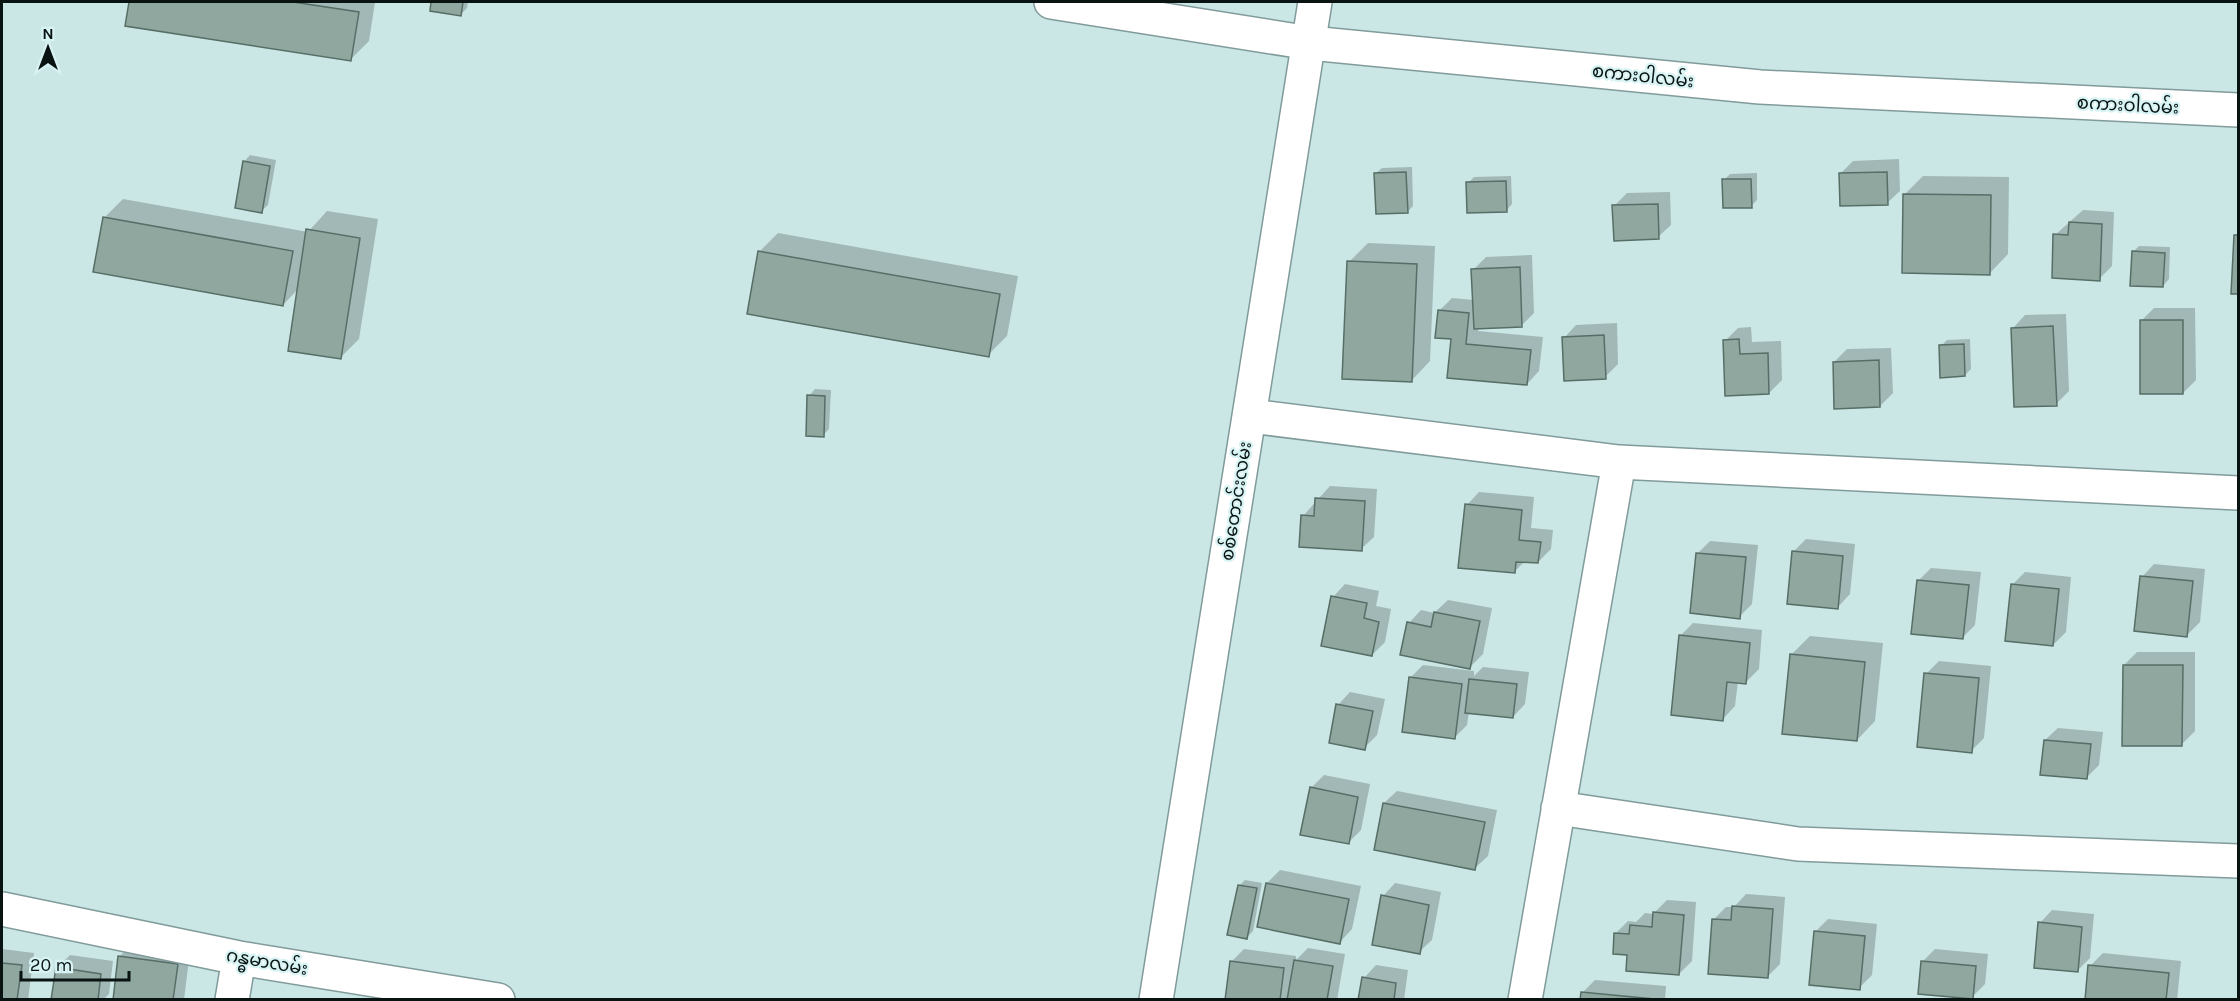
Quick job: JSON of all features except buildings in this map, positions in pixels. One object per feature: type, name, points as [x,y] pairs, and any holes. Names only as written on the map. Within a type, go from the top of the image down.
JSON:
[{"type":"street","name":"စကားဝါလမ်း","points":[[1051,2],[1310,43],[1760,87],[2238,110]]},
{"type":"street","name":"စစ်တောင်းလမ်း","points":[[1156,999],[1315,2]]},
{"type":"street","points":[[1250,416],[1619,462],[2238,493]]},
{"type":"street","points":[[1525,999],[1619,462]]},
{"type":"street","points":[[1558,808],[1798,844],[2238,861]]},
{"type":"street","name":"ဂန္ဓမာလမ်း","points":[[2,909],[239,958],[498,999]]},
{"type":"street","points":[[232,999],[239,958]]}]
